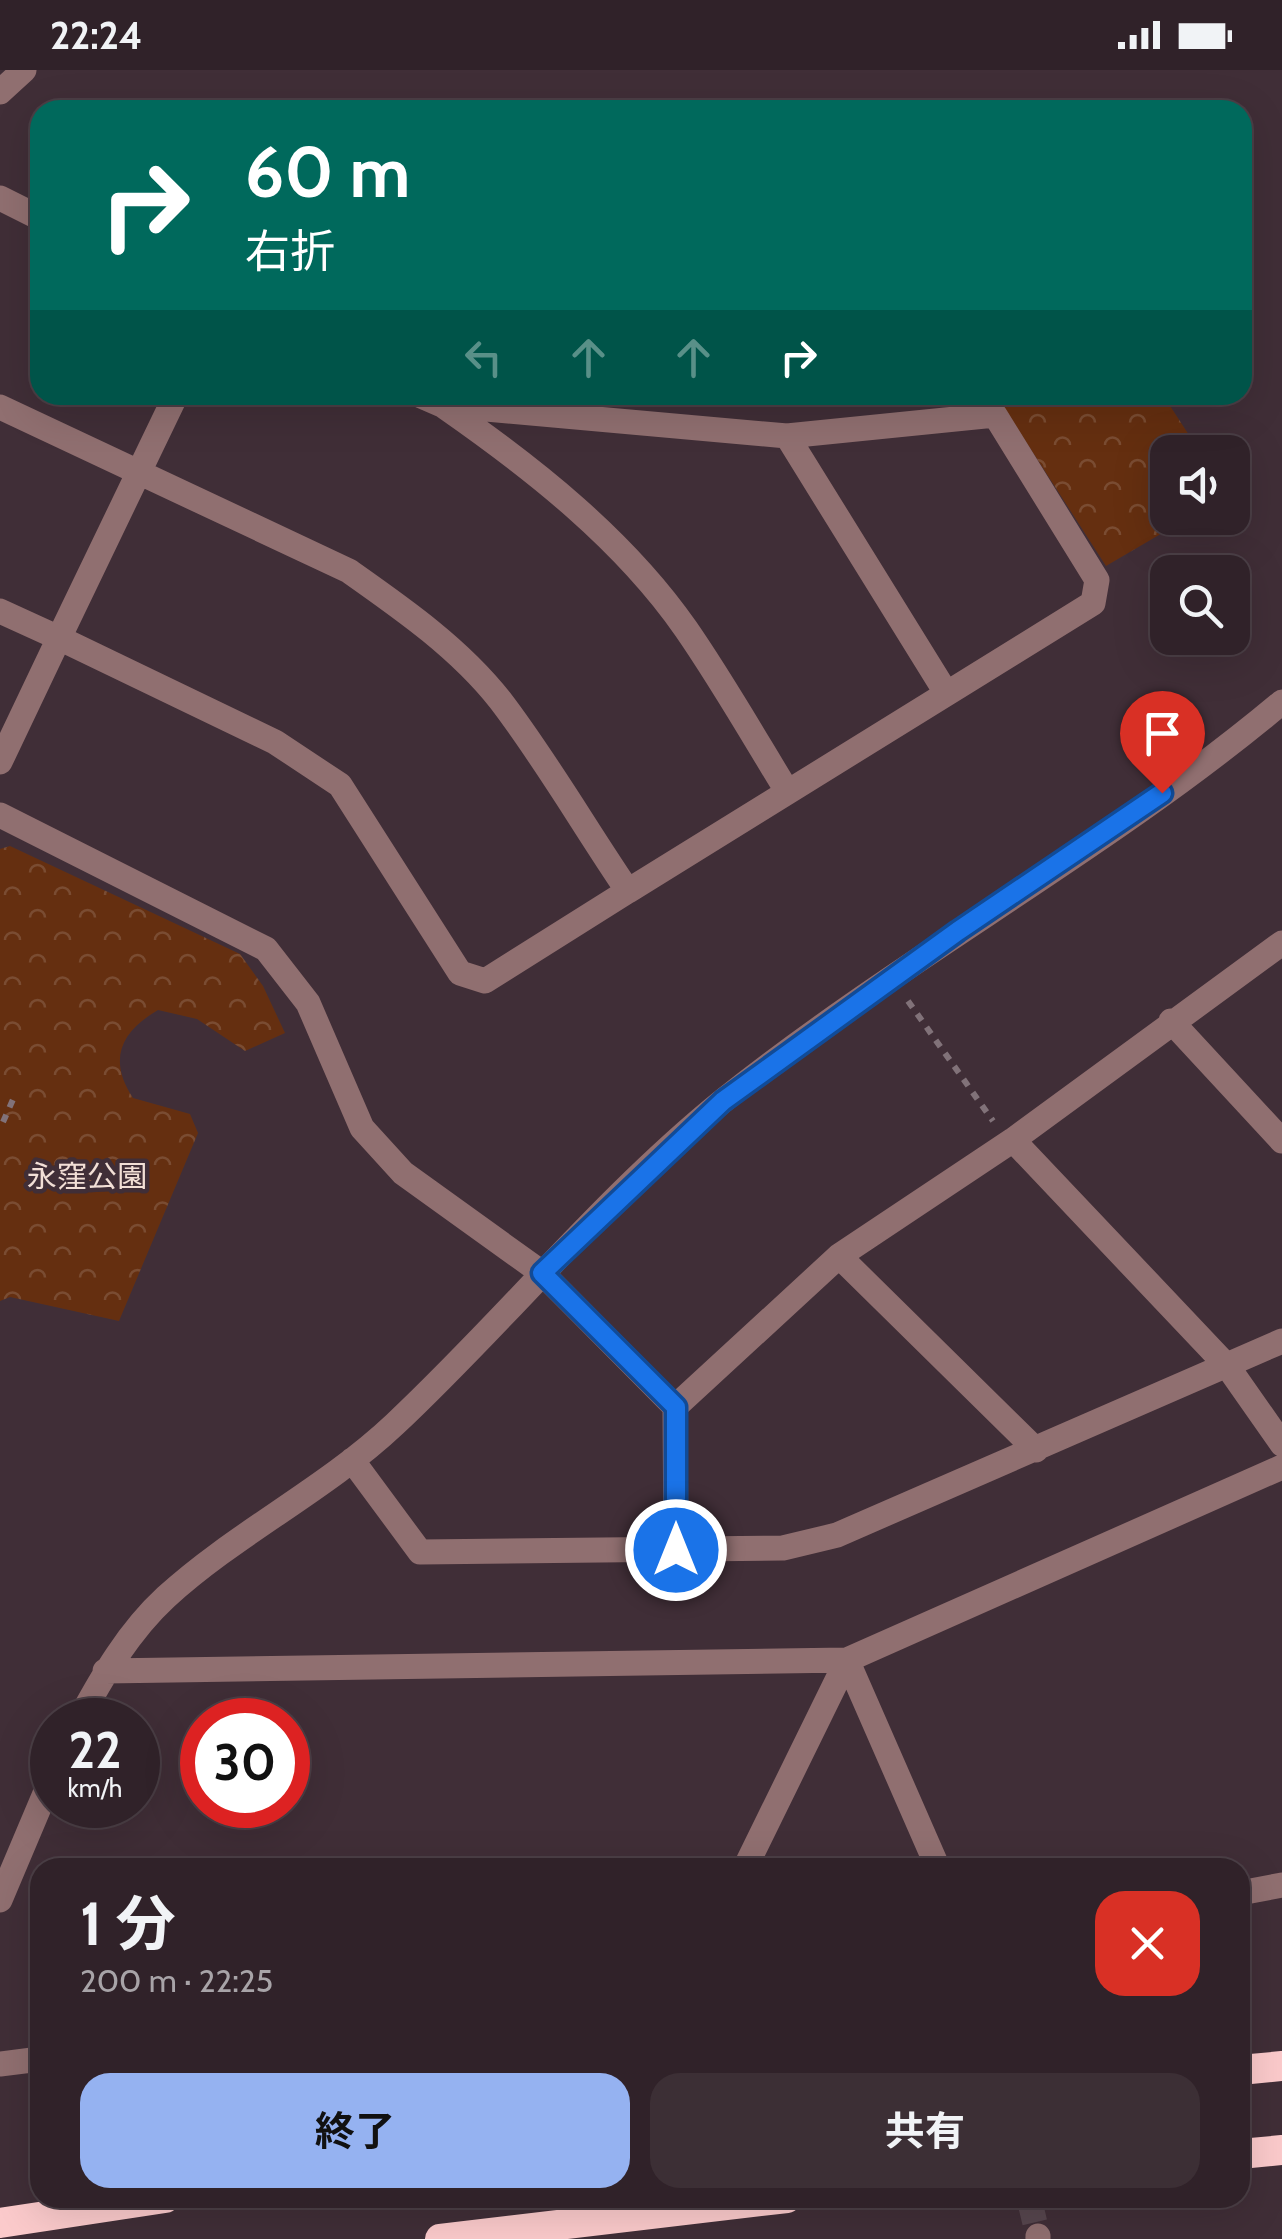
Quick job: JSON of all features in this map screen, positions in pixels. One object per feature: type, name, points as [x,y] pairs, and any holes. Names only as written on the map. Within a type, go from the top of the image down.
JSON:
[{"type":"highway","points":[[1250,2069],[1282,2066]]},
{"type":"highway","points":[[1250,2153],[1282,2150]]},
{"type":"highway","points":[[0,2223],[99,2208]]},
{"type":"highway","points":[[440,2239],[702,2208]]},
{"type":"street","points":[[0,92],[24,70]]},
{"type":"street","points":[[0,198],[30,213]]},
{"type":"street","points":[[0,762],[171,405]]},
{"type":"street","points":[[438,405],[521,460],[617,549],[684,627],[787,791]]},
{"type":"street","points":[[0,610],[275,742],[340,785],[460,972],[485,981],[945,691],[1092,603],[1097,580],[994,415],[787,436],[480,405]]},
{"type":"street","points":[[0,407],[349,571],[444,642],[499,699],[628,891]]},
{"type":"street","points":[[787,436],[945,691]]},
{"type":"street","points":[[91,1698],[105,1671],[166,1598],[394,1425],[542,1273],[723,1101],[958,931],[1151,802],[1282,702]]},
{"type":"street","points":[[0,815],[266,949],[308,1003],[362,1128],[403,1173],[542,1273],[676,1407],[676,1550]]},
{"type":"street","points":[[676,1407],[839,1256],[1013,1140],[1170,1021],[1282,943]]},
{"type":"street","points":[[1170,1021],[1282,1141]]},
{"type":"street","points":[[1013,1140],[1228,1367],[1282,1444]]},
{"type":"street","points":[[839,1256],[1036,1450]]},
{"type":"street","points":[[352,1460],[420,1552],[783,1548],[837,1536],[1282,1341]]},
{"type":"street","points":[[105,1671],[847,1660],[1282,1467]]},
{"type":"street","points":[[750,1858],[847,1660]]},
{"type":"street","points":[[847,1660],[934,1858]]},
{"type":"street","points":[[0,1900],[30,1828]]},
{"type":"street","points":[[1250,1891],[1282,1885]]},
{"type":"street","points":[[0,2064],[30,2060]]},
{"type":"path","points":[[925,1026],[976,1098]]},
{"type":"path","points":[[3,1122],[15,1095]]},
{"type":"green space","points":[[1004,405],[1169,405],[1189,435],[1150,435],[1150,535],[1159,535],[1106,566]]},
{"type":"green space","name":"永窪公園","points":[[10,846],[240,954],[263,986],[285,1033],[245,1051],[197,1019],[158,1010],[127,1037],[120,1059],[121,1071],[133,1098],[190,1114],[198,1133],[119,1321],[10,1297],[0,1301],[0,849]]},
{"type":"tunnel","points":[[1031,2208],[1038,2236]]},
{"type":"route","points":[[676,1550],[676,1407],[542,1273],[723,1101],[958,931],[1162,793]]}]
